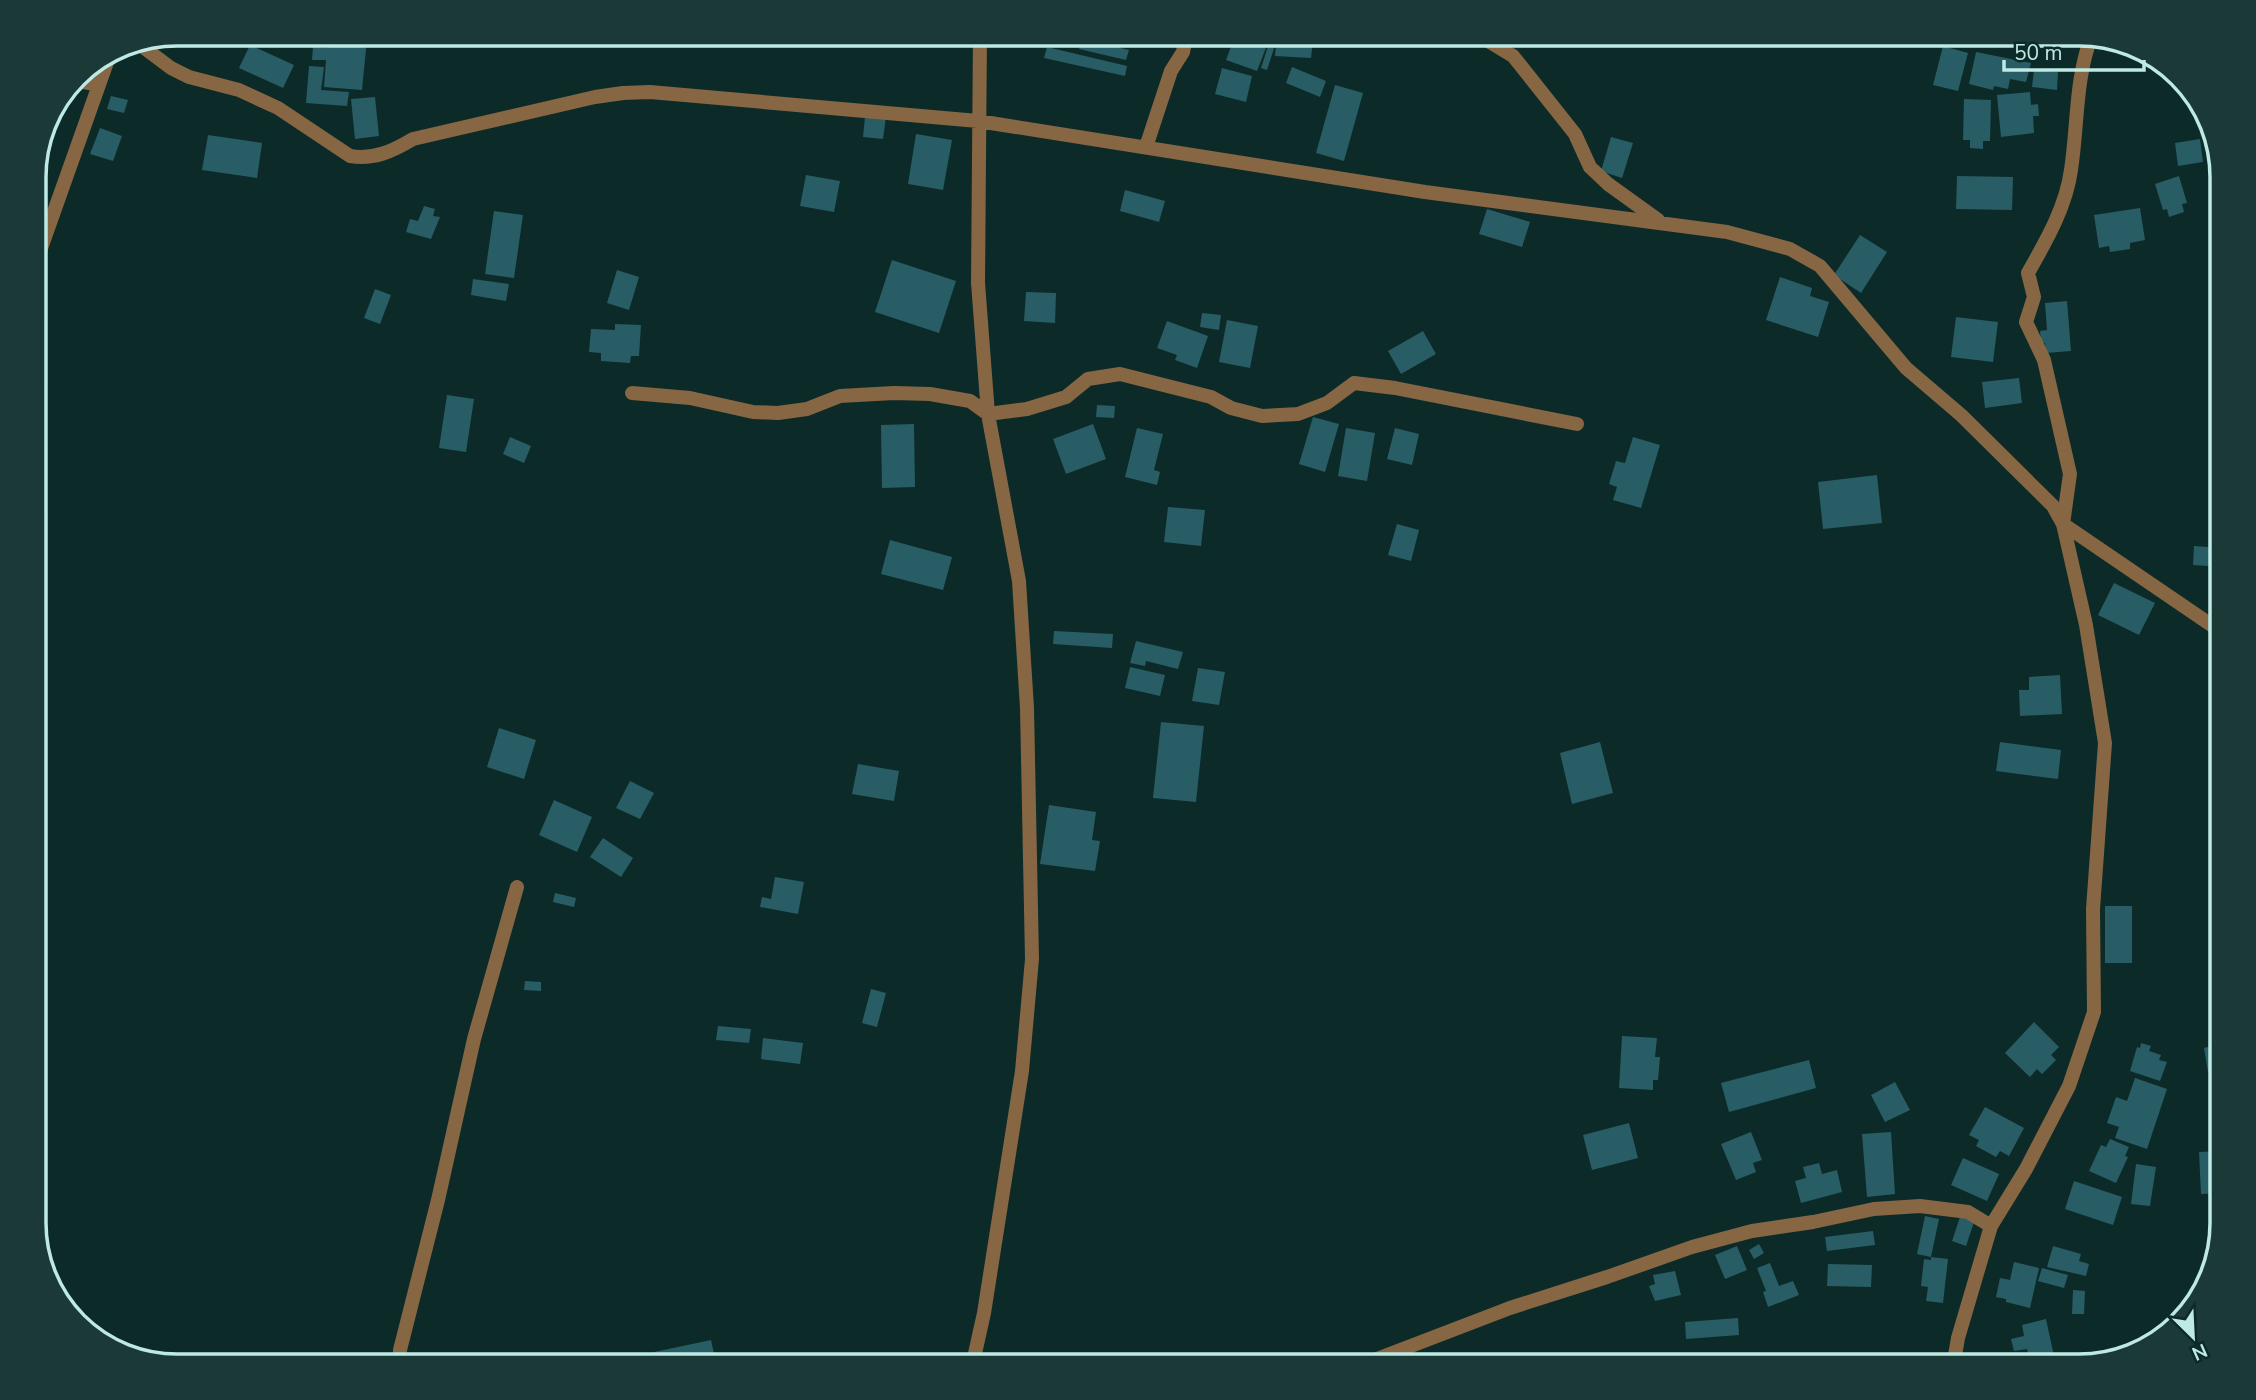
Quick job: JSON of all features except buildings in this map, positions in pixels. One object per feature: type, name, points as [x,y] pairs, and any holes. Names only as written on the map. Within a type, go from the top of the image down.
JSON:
[{"type":"street","points":[[975,1354],[984,1313],[1022,1070],[1032,959],[1027,708],[1019,581],[988,414],[978,283],[979,46]]},
{"type":"street","points":[[1146,147],[1171,71],[1184,46]]},
{"type":"street","points":[[1496,46],[1513,56],[1575,134],[1590,167],[1608,184],[1659,221]]},
{"type":"street","points":[[2063,524],[2070,474],[2044,360],[2026,322],[2034,297],[2028,274],[2055,224],[2071,172],[2081,65],[2088,46]]},
{"type":"street","points":[[146,49],[189,77],[256,97],[278,108],[350,156],[363,159],[395,150],[414,139],[595,97],[650,92],[978,121],[1425,192],[1659,221],[1739,235],[1790,249],[1820,266],[1906,368],[1961,415],[2053,506],[2063,524],[2086,625],[2105,743],[2093,909],[2094,1012],[2069,1086],[2026,1169],[1992,1226],[1955,1354]]},
{"type":"street","points":[[46,234],[105,67]]},
{"type":"street","points":[[86,82],[99,85]]},
{"type":"street","points":[[632,393],[690,398],[753,412],[778,413],[807,409],[839,396],[930,394],[970,401],[988,414],[1027,409],[1066,397],[1088,379],[1120,374],[1210,397],[1231,408],[1262,416],[1298,414],[1327,403],[1354,383],[1395,388],[1577,424]]},
{"type":"street","points":[[2063,524],[2210,624]]},
{"type":"street","points":[[400,1354],[474,1039],[517,887]]},
{"type":"street","points":[[1390,1354],[1510,1308],[1692,1247],[1752,1231],[1874,1209],[1920,1206],[1968,1212],[1992,1226]]}]
